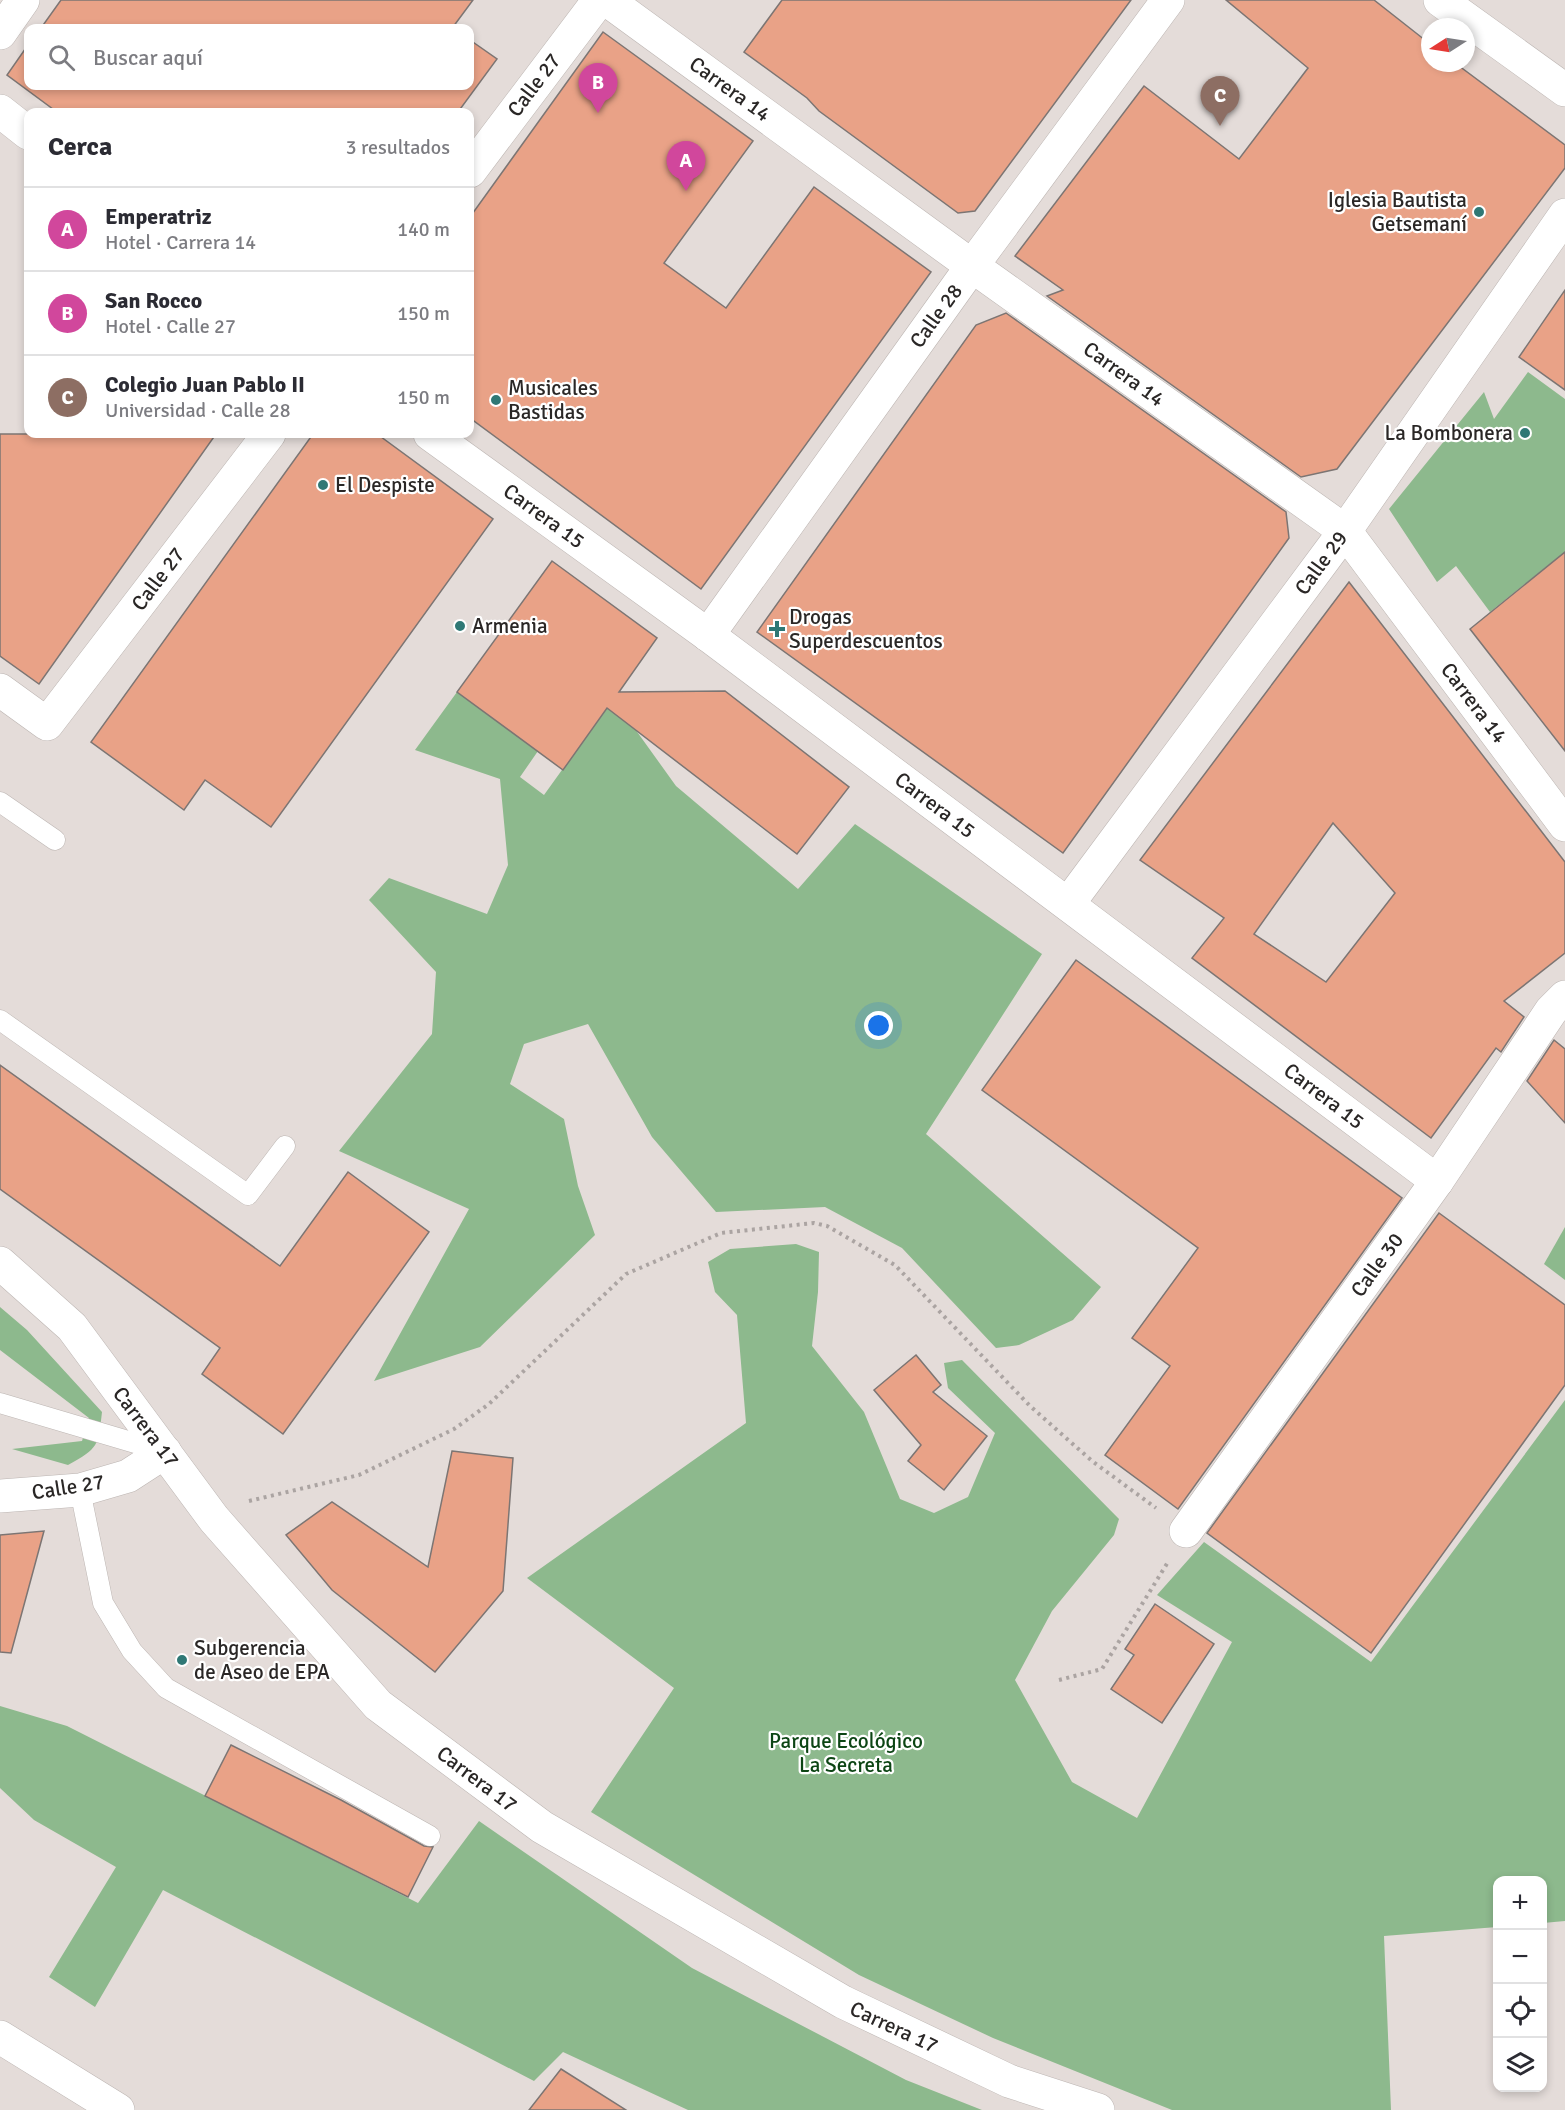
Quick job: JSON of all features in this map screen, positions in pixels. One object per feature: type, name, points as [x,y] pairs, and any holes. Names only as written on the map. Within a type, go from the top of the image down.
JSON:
[{"type":"street","points":[[0,33],[23,0]]},
{"type":"street","name":"Calle 27","points":[[474,166],[599,0]]},
{"type":"street","name":"Carrera 14","points":[[607,0],[972,266],[1345,531],[1565,825]]},
{"type":"street","name":"Calle 28","points":[[708,635],[972,266],[1168,0]]},
{"type":"street","points":[[1440,0],[1565,90]]},
{"type":"street","points":[[0,111],[24,130]]},
{"type":"street","name":"Calle 29","points":[[1068,904],[1345,531],[1565,215]]},
{"type":"street","name":"Calle 27","points":[[0,690],[47,724],[266,438]]},
{"type":"street","name":"Carrera 15","points":[[436,438],[708,635],[1437,1181]]},
{"type":"street","name":"Calle 30","points":[[1186,1531],[1437,1181],[1551,1011],[1565,997]]},
{"type":"street","name":"Carrera 17","points":[[0,1263],[72,1327],[214,1519],[378,1705],[542,1827],[843,2002],[1009,2081],[1098,2110]]},
{"type":"street","name":"Calle 27","points":[[0,1496],[80,1490],[128,1476],[165,1452]]},
{"type":"street","points":[[0,2037],[118,2110]]},
{"type":"lane","points":[[0,802],[55,840]]},
{"type":"lane","points":[[0,1020],[248,1195],[285,1146]]},
{"type":"lane","points":[[0,1403],[165,1452]]},
{"type":"lane","points":[[80,1490],[103,1603],[132,1651],[166,1688],[430,1836]]},
{"type":"path","points":[[214,1519],[247,1502],[359,1475],[454,1429],[489,1404],[626,1274],[721,1233],[814,1223],[827,1226],[895,1265],[1030,1406],[1092,1461],[1186,1531],[1102,1669],[1059,1680]]},
{"type":"green space","points":[[1528,372],[1565,399],[1565,575],[1556,559],[1490,612],[1456,566],[1437,582],[1389,509],[1484,392],[1494,419]]},
{"type":"green space","points":[[457,692],[538,751],[520,777],[544,795],[610,703],[625,715],[676,786],[798,889],[855,824],[1042,954],[926,1134],[1101,1287],[1073,1320],[1019,1345],[996,1348],[902,1248],[825,1207],[716,1212],[652,1137],[588,1024],[524,1044],[510,1084],[564,1119],[578,1186],[595,1235],[480,1347],[374,1381],[469,1209],[339,1151],[432,1034],[436,972],[369,900],[389,878],[487,914],[508,865],[500,779],[415,750]]},
{"type":"green space","points":[[1565,1227],[1565,1280],[1544,1264]]},
{"type":"green space","name":"Parque Ecológico La Secreta","points":[[796,1244],[819,1252],[818,1292],[812,1346],[864,1412],[900,1499],[934,1513],[968,1497],[995,1433],[948,1388],[944,1363],[962,1360],[1119,1519],[1114,1535],[1052,1611],[1015,1680],[1072,1782],[1137,1818],[1232,1642],[1157,1595],[1204,1542],[1371,1662],[1565,1400],[1565,1921],[1547,1923],[1547,1876],[1493,1876],[1493,1927],[1384,1936],[1391,2110],[1172,2110],[993,2038],[859,1975],[591,1812],[674,1688],[527,1578],[746,1423],[737,1315],[715,1292],[708,1262],[730,1249]]},
{"type":"green space","points":[[0,1307],[27,1330],[102,1412],[95,1445],[86,1454],[68,1465],[12,1449],[82,1441],[89,1418],[0,1350]]},
{"type":"green space","points":[[0,1706],[67,1726],[418,1903],[479,1821],[692,1968],[906,2080],[982,2110],[688,2110],[563,2052],[534,2081],[163,1890],[95,2007],[49,1977],[116,1867],[34,1820],[0,1788]]},
{"type":"building","points":[[61,0],[473,0],[455,24],[44,24]]},
{"type":"building","points":[[782,0],[1131,0],[975,211],[958,213],[819,111],[807,98],[744,52]]},
{"type":"building","points":[[1226,0],[1374,0],[1421,37],[1421,72],[1467,72],[1565,145],[1565,168],[1337,469],[1301,477],[1047,296],[1063,290],[1015,256],[1144,86],[1239,159],[1308,68]]},
{"type":"building","points":[[603,32],[753,141],[664,263],[726,308],[814,187],[931,272],[701,589],[474,421],[474,211]]},
{"type":"building","points":[[474,43],[497,59],[461,108],[52,108],[27,90],[474,90]]},
{"type":"building","points":[[24,51],[24,88],[7,75]]},
{"type":"building","points":[[1565,290],[1565,390],[1519,357]]},
{"type":"building","points":[[1006,313],[1286,512],[1289,538],[1063,853],[757,632],[976,325]]},
{"type":"building","points":[[0,434],[24,434],[24,438],[213,438],[39,684],[0,656]]},
{"type":"building","points":[[310,438],[382,438],[493,519],[271,827],[205,780],[184,810],[91,742]]},
{"type":"building","points":[[1565,552],[1565,751],[1470,629]]},
{"type":"building","points":[[552,561],[657,638],[619,692],[725,691],[849,787],[797,854],[607,708],[563,770],[457,692]]},
{"type":"building","points":[[1349,582],[1565,862],[1565,953],[1504,1001],[1524,1017],[1501,1052],[1496,1048],[1431,1138],[1192,958],[1224,918],[1140,860]],"holes":[[[1333,823],[1395,893],[1326,982],[1254,934]]]},
{"type":"building","points":[[1076,960],[1402,1198],[1178,1509],[1105,1455],[1170,1366],[1132,1338],[1198,1248],[982,1090]]},
{"type":"building","points":[[1554,1040],[1565,1049],[1565,1123],[1527,1081]]},
{"type":"building","points":[[0,1065],[280,1266],[348,1172],[429,1232],[283,1434],[202,1374],[220,1348],[0,1189]]},
{"type":"building","points":[[1439,1213],[1565,1305],[1565,1385],[1371,1653],[1207,1533]]},
{"type":"building","points":[[916,1355],[941,1385],[933,1392],[987,1436],[944,1490],[908,1461],[921,1445],[874,1390]]},
{"type":"building","points":[[452,1451],[513,1458],[503,1591],[435,1672],[332,1590],[286,1535],[332,1502],[428,1567]]},
{"type":"building","points":[[44,1531],[11,1653],[0,1652],[0,1535]]},
{"type":"building","points":[[1155,1604],[1214,1644],[1162,1723],[1111,1689],[1134,1655],[1125,1649]]},
{"type":"building","points":[[231,1745],[341,1800],[424,1846],[433,1847],[408,1897],[205,1796]]},
{"type":"building","points":[[561,2069],[626,2110],[529,2110]]},
{"type":"place","name":"San Rocco","points":[[598,113]]},
{"type":"place","name":"Colegio Juan Pablo II","points":[[1220,126]]},
{"type":"place","name":"Emperatriz","points":[[686,191]]},
{"type":"place","name":"Iglesia Bautista Getsemaní","points":[[1479,212]]},
{"type":"place","name":"Musicales Bastidas","points":[[496,400]]},
{"type":"place","name":"La Bombonera","points":[[1525,433]]},
{"type":"place","name":"El Despiste","points":[[323,485]]},
{"type":"place","name":"Armenia","points":[[460,626]]},
{"type":"place","name":"Drogas Superdescuentos","points":[[777,629]]},
{"type":"place","name":"Subgerencia de Aseo de EPA","points":[[182,1660]]}]
